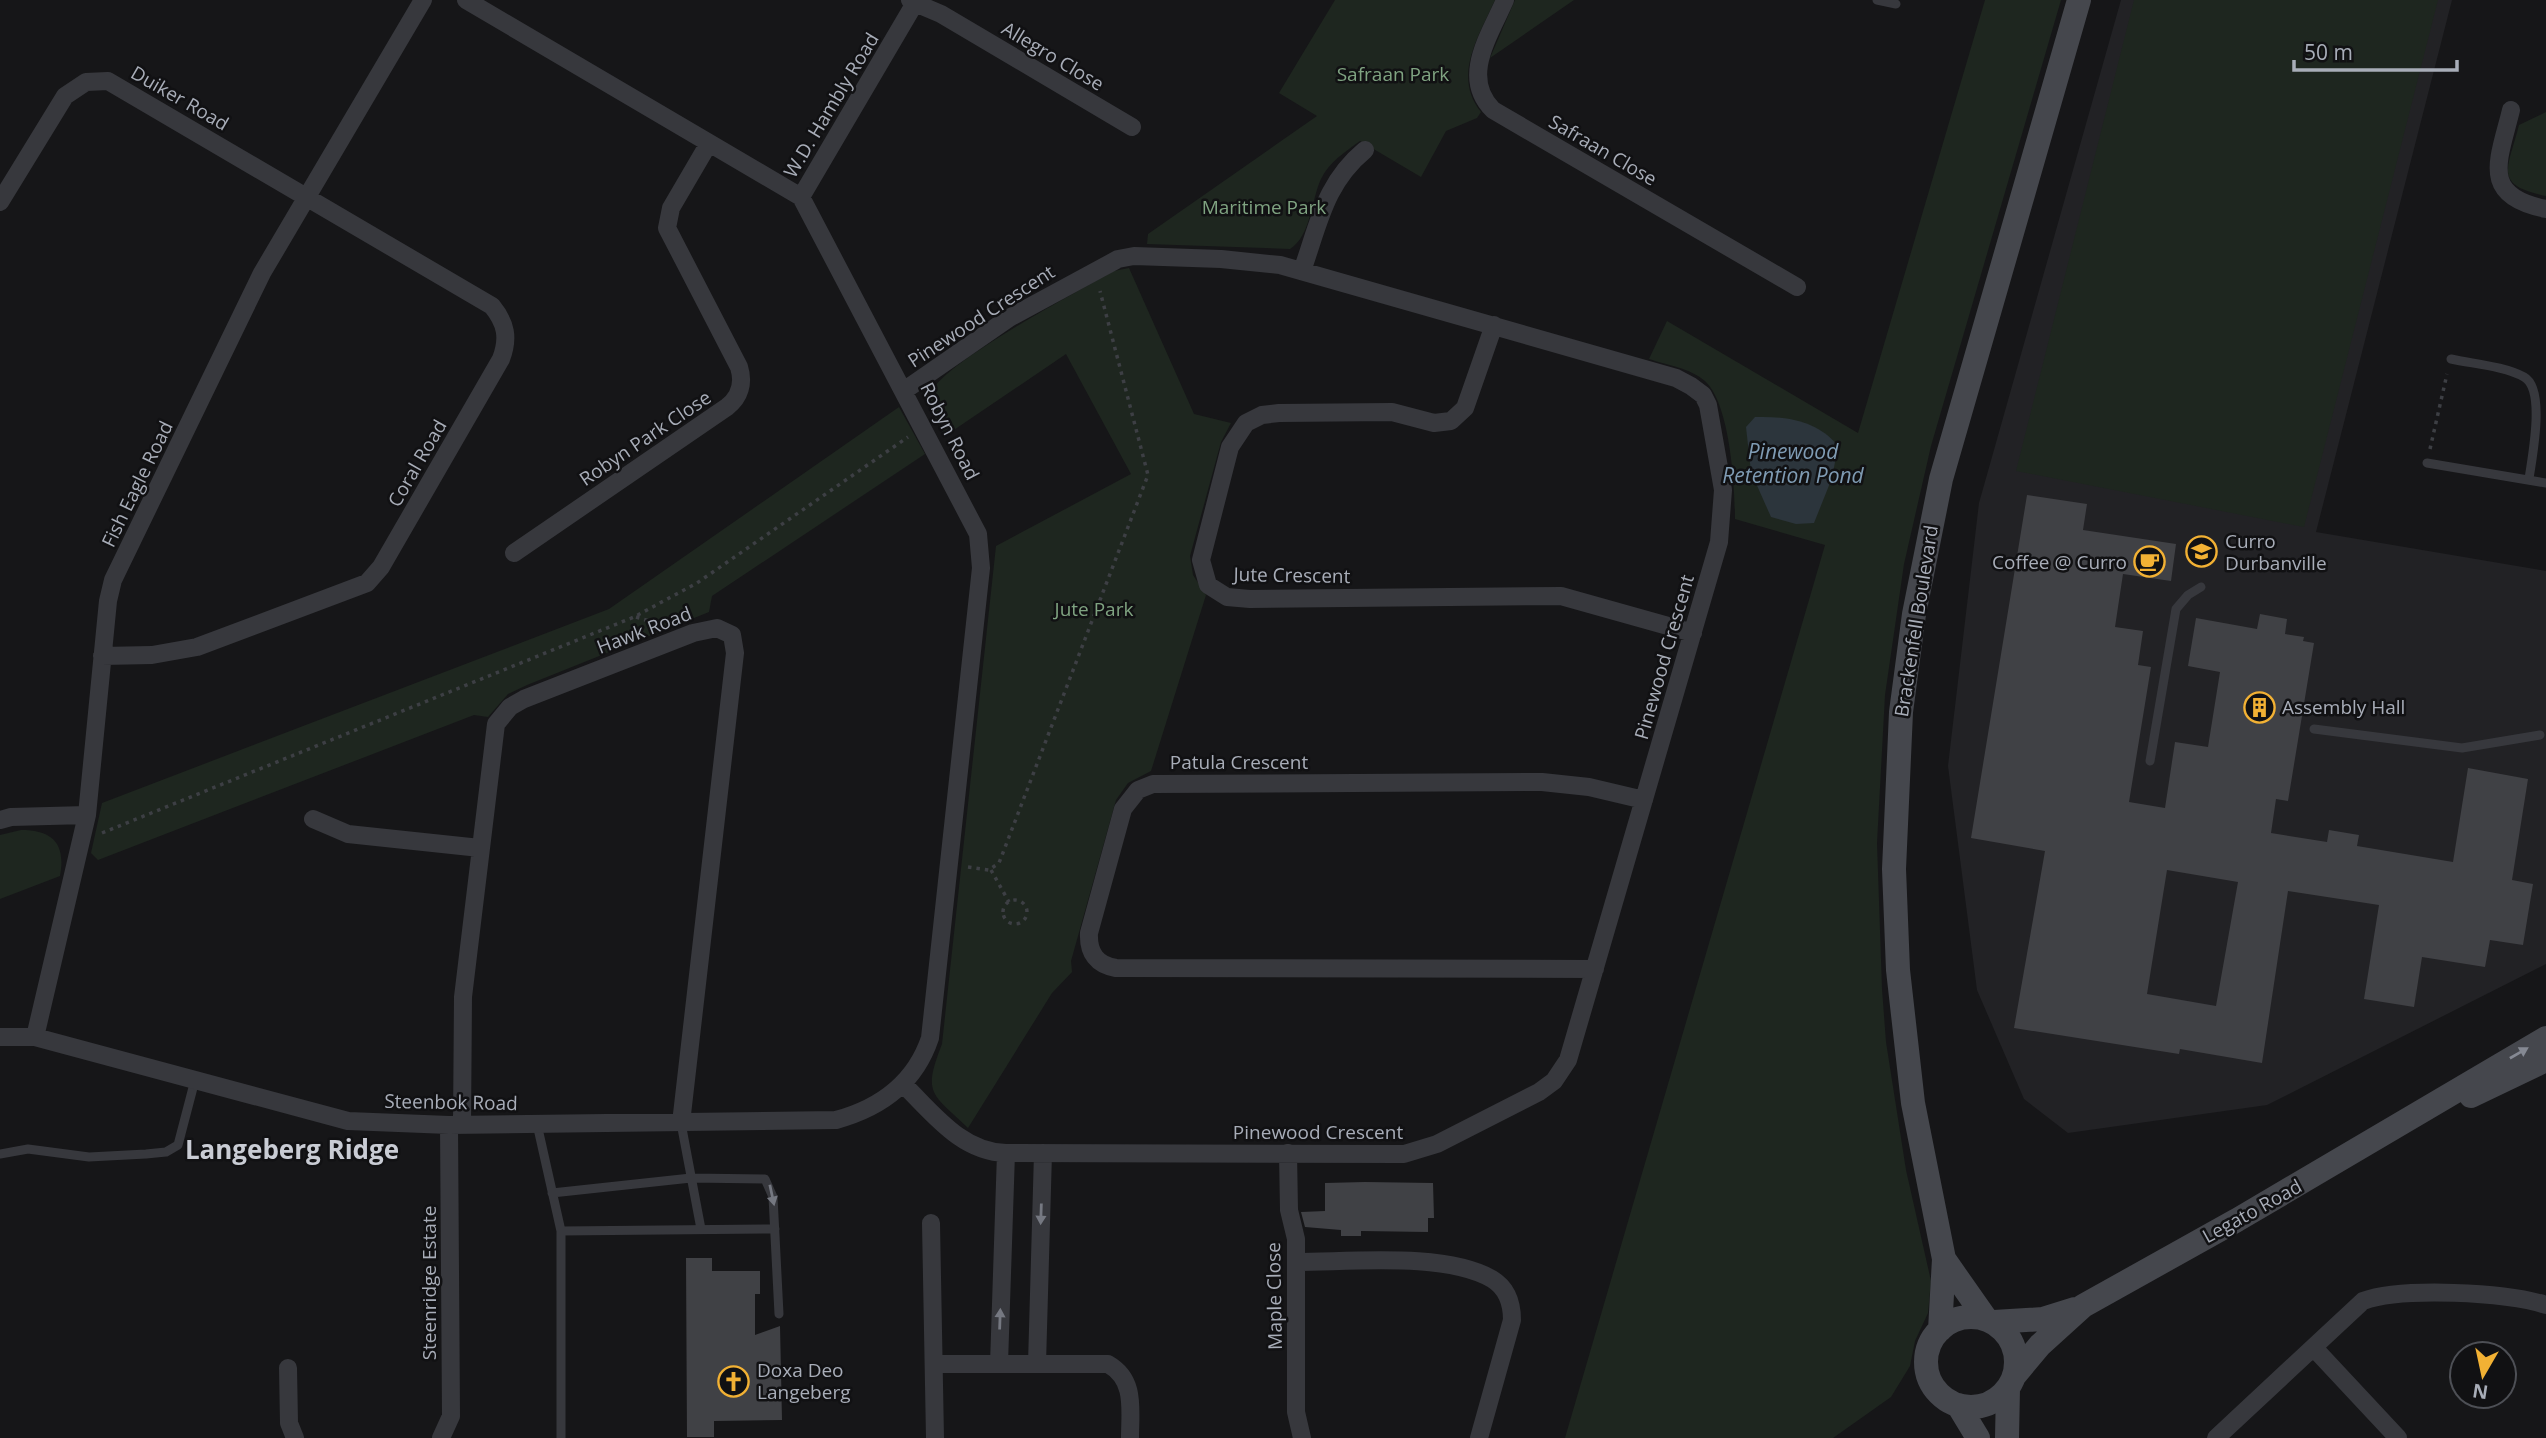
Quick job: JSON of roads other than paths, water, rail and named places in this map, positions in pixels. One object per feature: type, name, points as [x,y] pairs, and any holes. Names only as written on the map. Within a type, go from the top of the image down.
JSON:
[{"type":"street","name":"Fish Eagle Road","points":[[35,1037],[87,815],[108,601],[113,580],[261,273],[422,0]]},
{"type":"street","points":[[466,0],[801,197]]},
{"type":"street","name":"Safraan Close","points":[[1505,0],[1476,72],[1479,90],[1493,110],[1797,288]]},
{"type":"street","name":"Brackenfell Boulevard","points":[[1940,1330],[1944,1259],[1913,1103],[1898,970],[1894,869],[1901,712],[1914,614],[1941,478],[2078,0]]},
{"type":"street","name":"Allegro Close","points":[[912,2],[941,14],[1132,127]]},
{"type":"street","name":"W.D. Hambly Road","points":[[801,197],[912,2]]},
{"type":"street","name":"Duiker Road","points":[[0,202],[65,96],[78,85],[97,80],[119,85],[306,196]]},
{"type":"street","points":[[2511,110],[2498,164],[2501,186],[2513,198],[2546,209]]},
{"type":"street","name":"Robyn Park Close","points":[[514,553],[727,407],[739,393],[742,380],[738,367],[667,228],[671,208],[709,143]]},
{"type":"street","points":[[1302,271],[1333,184],[1347,165],[1366,150]]},
{"type":"street","name":"Coral Road","points":[[102,656],[152,656],[197,647],[367,583],[381,567],[501,359],[506,337],[505,326],[492,306],[306,196]]},
{"type":"street","name":"Robyn Road","points":[[801,197],[924,426],[978,534],[982,555],[930,1038],[918,1066],[903,1084]]},
{"type":"street","name":"Pinewood Crescent","points":[[903,1084],[962,1141],[981,1150],[1006,1153],[1415,1152],[1539,1092],[1554,1080],[1568,1060],[1719,542],[1723,514],[1710,416],[1703,395],[1676,378],[1302,271],[1255,261],[1134,256],[1094,269],[1009,318],[905,390]]},
{"type":"street","name":"Jute Crescent","points":[[1494,326],[1465,408],[1451,421],[1434,423],[1392,412],[1279,413],[1262,415],[1247,423],[1230,447],[1201,559],[1208,585],[1220,594],[1238,598],[1561,596],[1693,633]]},
{"type":"street","name":"Hawk Road","points":[[456,1125],[463,997],[496,724],[510,707],[524,699],[705,629],[717,628],[732,635],[735,653],[681,1123]]},
{"type":"street","name":"Patula Crescent","points":[[1595,969],[1116,968],[1096,958],[1091,951],[1089,933],[1124,809],[1138,790],[1153,785],[1542,782],[1589,787],[1644,800]]},
{"type":"street","points":[[0,820],[11,817],[87,815]]},
{"type":"street","points":[[313,819],[348,834],[480,848]]},
{"type":"street","name":"Steenbok Road","points":[[0,1037],[35,1037],[337,1119],[456,1125],[836,1120],[867,1110],[903,1084]]},
{"type":"street","name":"Legato Road","points":[[1990,1321],[2043,1319],[2083,1306],[2420,1115],[2459,1088],[2546,1038]]},
{"type":"street","name":"Legato Road","points":[[2420,1115],[2461,1101],[2546,1060]]},
{"type":"street","name":"Steenridge Estate","points":[[442,1438],[451,1416],[456,1125]]},
{"type":"street","points":[[999,1364],[1006,1153]]},
{"type":"street","points":[[1037,1364],[1043,1153]]},
{"type":"street","name":"Maple Close","points":[[1288,1153],[1289,1210],[1296,1239],[1296,1412],[1302,1438]]},
{"type":"street","points":[[931,1223],[935,1438]]},
{"type":"street","name":"Brackenfell Boulevard","points":[[1944,1259],[1990,1321]]},
{"type":"street","points":[[1296,1262],[1441,1264],[1493,1279],[1502,1287],[1512,1307],[1512,1320],[1479,1438]]},
{"type":"street","points":[[2216,1438],[2356,1306],[2378,1296],[2490,1293],[2525,1298],[2546,1305]]},
{"type":"street","name":"Legato Road","points":[[2011,1382],[2040,1345],[2083,1306]]},
{"type":"street","points":[[2007,1438],[2011,1382],[2017,1360],[2013,1346],[1990,1321],[1966,1317],[1952,1321],[1931,1341],[1926,1355],[1927,1370],[1941,1396],[1958,1405],[1983,1406],[1997,1399],[2011,1382]]},
{"type":"street","points":[[2314,1348],[2398,1438]]},
{"type":"street","points":[[934,1364],[1108,1364],[1120,1371],[1130,1392],[1130,1438]]},
{"type":"street","points":[[288,1368],[289,1423],[295,1438]]},
{"type":"street","points":[[1958,1405],[1978,1438]]},
{"type":"lane","points":[[1877,0],[1896,4]]},
{"type":"lane","points":[[2451,359],[2522,375],[2534,387],[2538,400],[2529,480]]},
{"type":"lane","points":[[2427,463],[2546,483]]},
{"type":"lane","points":[[2150,761],[2176,609],[2188,595],[2201,587]]},
{"type":"lane","points":[[2314,729],[2462,748],[2540,735]]},
{"type":"lane","points":[[0,1154],[28,1149],[89,1157],[166,1152],[178,1145],[195,1080]]},
{"type":"lane","points":[[681,1123],[701,1229]]},
{"type":"lane","points":[[537,1124],[561,1231],[561,1438]]},
{"type":"lane","points":[[552,1193],[691,1178],[765,1179],[772,1188],[779,1314]]},
{"type":"lane","points":[[561,1231],[775,1229]]},
{"type":"water","name":"Pinewood Retention Pond","points":[[1755,417],[1801,422],[1821,431],[1838,446],[1832,478],[1814,523],[1796,524],[1771,517],[1751,472],[1746,427]]},
{"type":"place","name":"Curro Durbanville","points":[[2202,552]]},
{"type":"place","name":"Coffee @ Curro","points":[[2150,562]]},
{"type":"place","name":"Assembly Hall","points":[[2259,707]]},
{"type":"place","name":"Doxa Deo Langeberg","points":[[734,1381]]},
{"type":"district","name":"Langeberg Ridge","points":[[292,1149]]},
{"type":"park label","name":"Safraan Park","points":[[1393,74]]},
{"type":"park label","name":"Maritime Park","points":[[1264,207]]},
{"type":"park label","name":"Jute Park","points":[[1094,609]]}]
